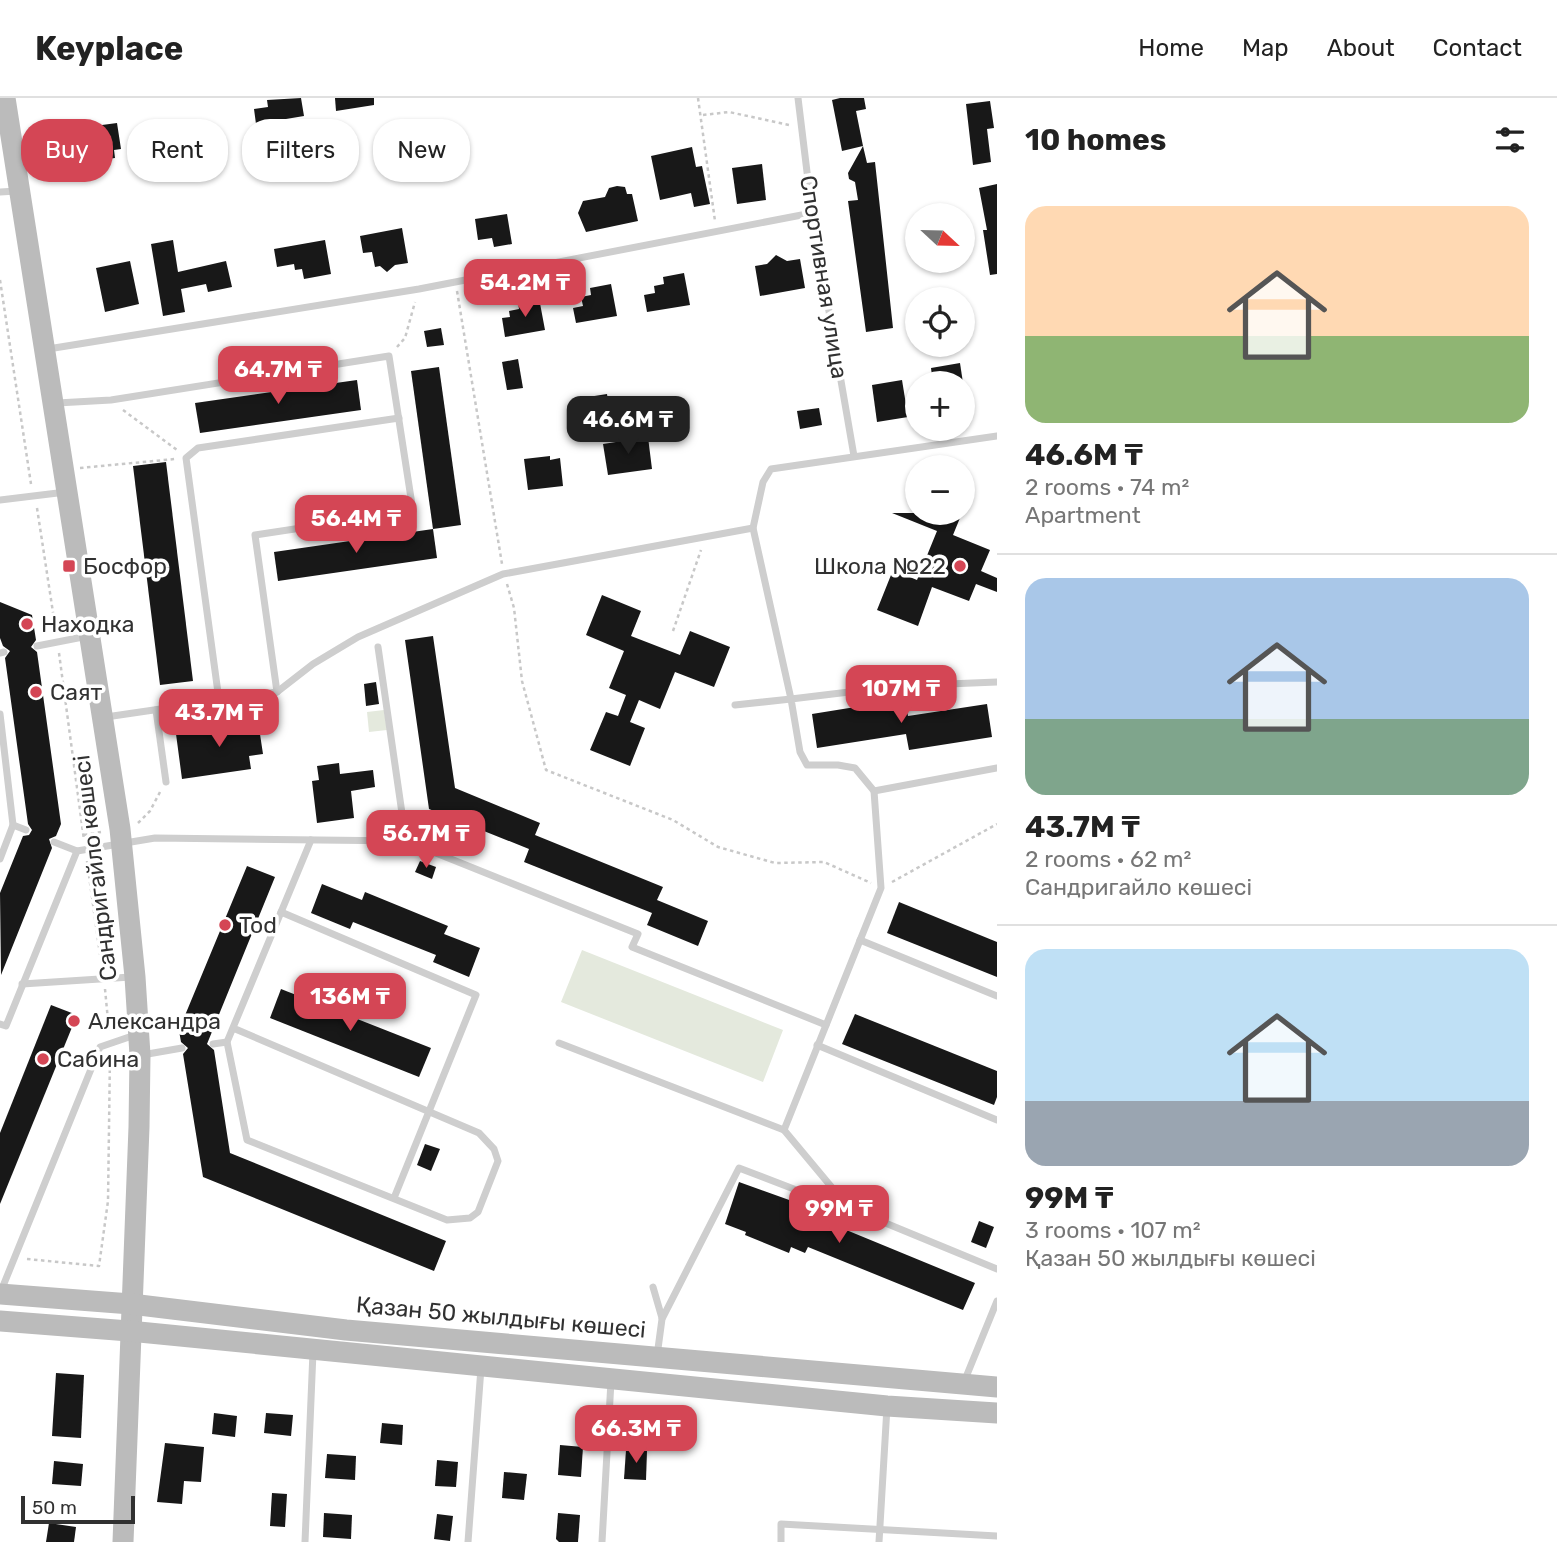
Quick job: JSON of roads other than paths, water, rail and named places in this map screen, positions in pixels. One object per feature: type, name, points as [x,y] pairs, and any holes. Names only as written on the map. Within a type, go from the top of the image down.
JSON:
[{"type":"street","name":"Сандригайло көшесі","points":[[5,98],[5,138],[10,191],[44,350],[121,836],[139,1045],[129,1331]]},
{"type":"street","name":"Қазан 50 жылдығы көшесі","points":[[0,1294],[131,1304],[346,1329],[962,1386],[997,1387]]},
{"type":"street","points":[[0,1321],[129,1331],[481,1368],[887,1406],[997,1413]]},
{"type":"street","points":[[123,1542],[129,1331]]},
{"type":"lane","name":"Спортивная улица","points":[[798,98],[812,213],[854,456]]},
{"type":"lane","points":[[44,350],[419,289],[812,213]]},
{"type":"lane","points":[[53,403],[111,400],[389,356],[412,510],[255,535],[277,692]]},
{"type":"lane","points":[[219,701],[186,458],[198,448],[399,418]]},
{"type":"lane","points":[[785,1130],[881,888],[874,791],[855,768],[807,765],[800,752],[753,528],[763,482],[771,469],[997,436]]},
{"type":"lane","points":[[0,500],[66,492]]},
{"type":"lane","points":[[102,718],[277,692],[313,664],[358,637],[503,573],[753,528]]},
{"type":"lane","points":[[37,646],[89,635]]},
{"type":"lane","points":[[378,647],[406,841]]},
{"type":"lane","points":[[735,705],[899,686],[997,682]]},
{"type":"lane","points":[[156,710],[166,782]]},
{"type":"lane","points":[[0,714],[13,825],[0,859]]},
{"type":"lane","points":[[874,791],[997,768]]},
{"type":"lane","points":[[13,825],[26,830]]},
{"type":"lane","points":[[54,842],[77,851],[121,836],[406,841],[638,933],[632,947],[826,1025]]},
{"type":"lane","points":[[233,1028],[430,1109],[479,1133],[494,1149],[498,1161],[478,1212],[470,1218],[447,1220],[247,1140],[227,1042],[311,839]]},
{"type":"lane","points":[[0,1024],[6,1026],[77,851]]},
{"type":"lane","points":[[281,912],[477,995],[394,1198]]},
{"type":"lane","points":[[860,940],[997,996]]},
{"type":"lane","points":[[22,984],[135,977]]},
{"type":"lane","points":[[213,1044],[227,1042]]},
{"type":"lane","points":[[0,1294],[100,1047],[110,1044],[182,1048]]},
{"type":"lane","points":[[559,1044],[785,1130],[849,1208],[997,1269]]},
{"type":"lane","points":[[817,1045],[997,1120]]},
{"type":"lane","points":[[657,1357],[662,1319],[739,1168],[799,1191]]},
{"type":"lane","points":[[653,1287],[662,1319]]},
{"type":"lane","points":[[962,1386],[997,1301]]},
{"type":"lane","points":[[305,1542],[313,1351]]},
{"type":"lane","points":[[468,1542],[481,1368]]},
{"type":"lane","points":[[602,1542],[611,1380]]},
{"type":"lane","points":[[879,1542],[887,1406]]},
{"type":"lane","points":[[781,1542],[781,1524],[997,1536]]},
{"type":"place","name":"Босфор","points":[[69,566]]},
{"type":"place","name":"Школа №22","points":[[960,566]]},
{"type":"place","name":"Находка","points":[[27,624]]},
{"type":"place","name":"Саят","points":[[36,692]]},
{"type":"place","name":"Tod","points":[[225,925]]},
{"type":"place","name":"Александра","points":[[74,1021]]},
{"type":"place","name":"Сабина","points":[[43,1059]]}]
